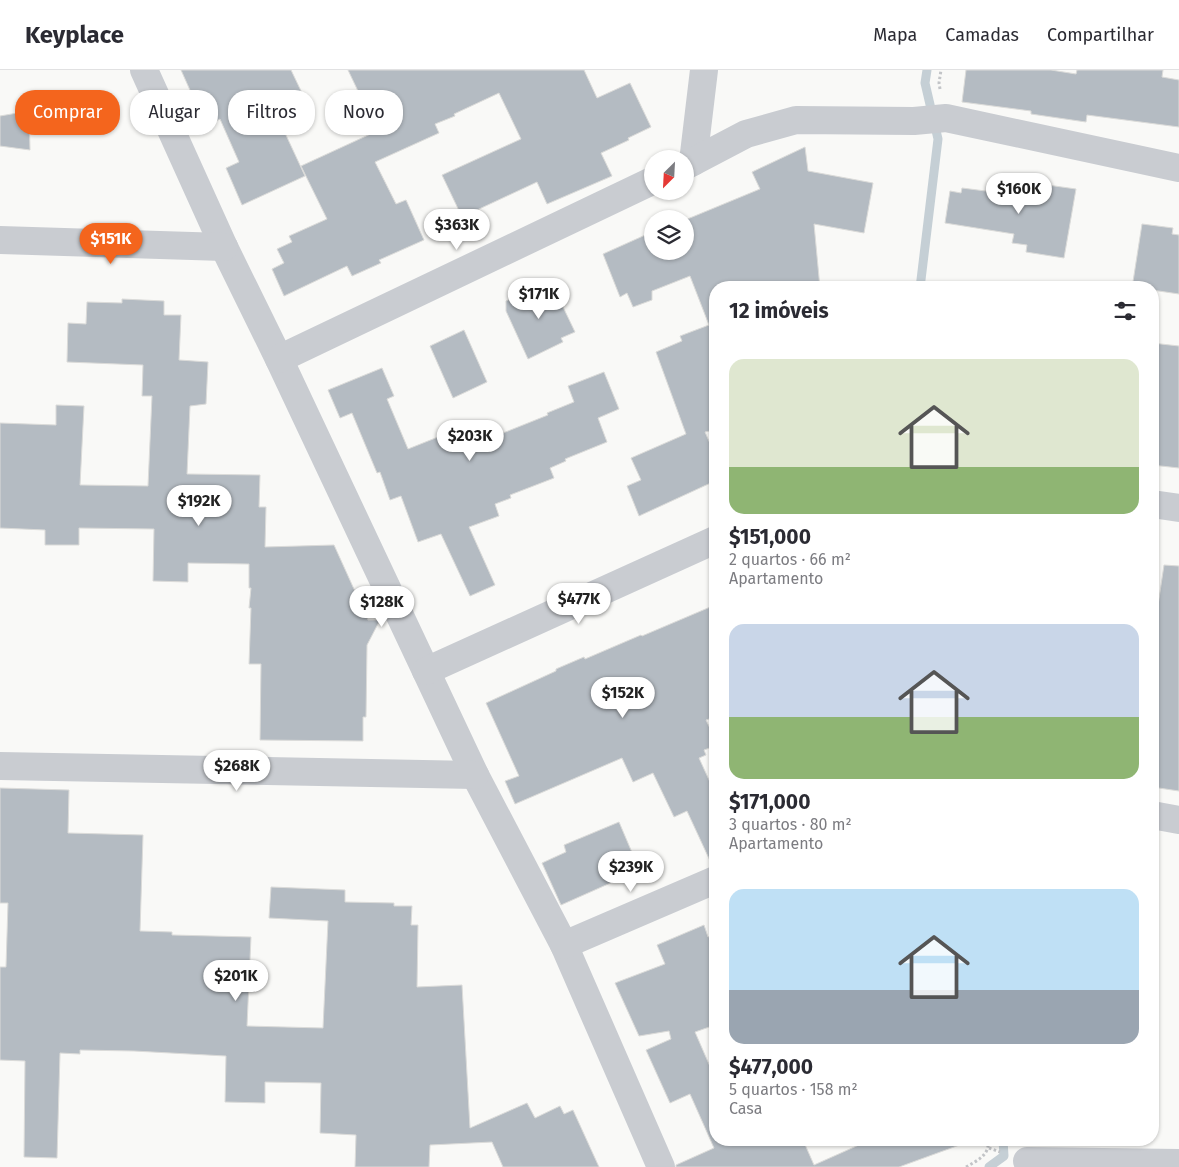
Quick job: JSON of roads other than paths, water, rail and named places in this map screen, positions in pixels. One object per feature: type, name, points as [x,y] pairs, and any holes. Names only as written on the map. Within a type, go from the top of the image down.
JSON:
[{"type":"street","points":[[144,70],[224,248],[279,359],[475,775],[564,945],[661,1167]]},
{"type":"street","points":[[691,150],[704,70]]},
{"type":"street","points":[[694,161],[746,134],[796,120],[914,121],[946,118],[1179,168]]},
{"type":"street","points":[[279,359],[644,185]]},
{"type":"street","points":[[0,240],[224,248]]},
{"type":"street","points":[[1159,505],[1179,508]]},
{"type":"street","points":[[426,671],[709,543]]},
{"type":"street","points":[[0,766],[475,775]]},
{"type":"street","points":[[1159,816],[1179,820]]},
{"type":"street","points":[[564,945],[709,883]]},
{"type":"street","points":[[1027,1161],[1179,1163]]},
{"type":"waterway","points":[[921,281],[938,139],[925,83],[927,70]]},
{"type":"waterway","points":[[989,1167],[1004,1156],[1003,1146]]}]
